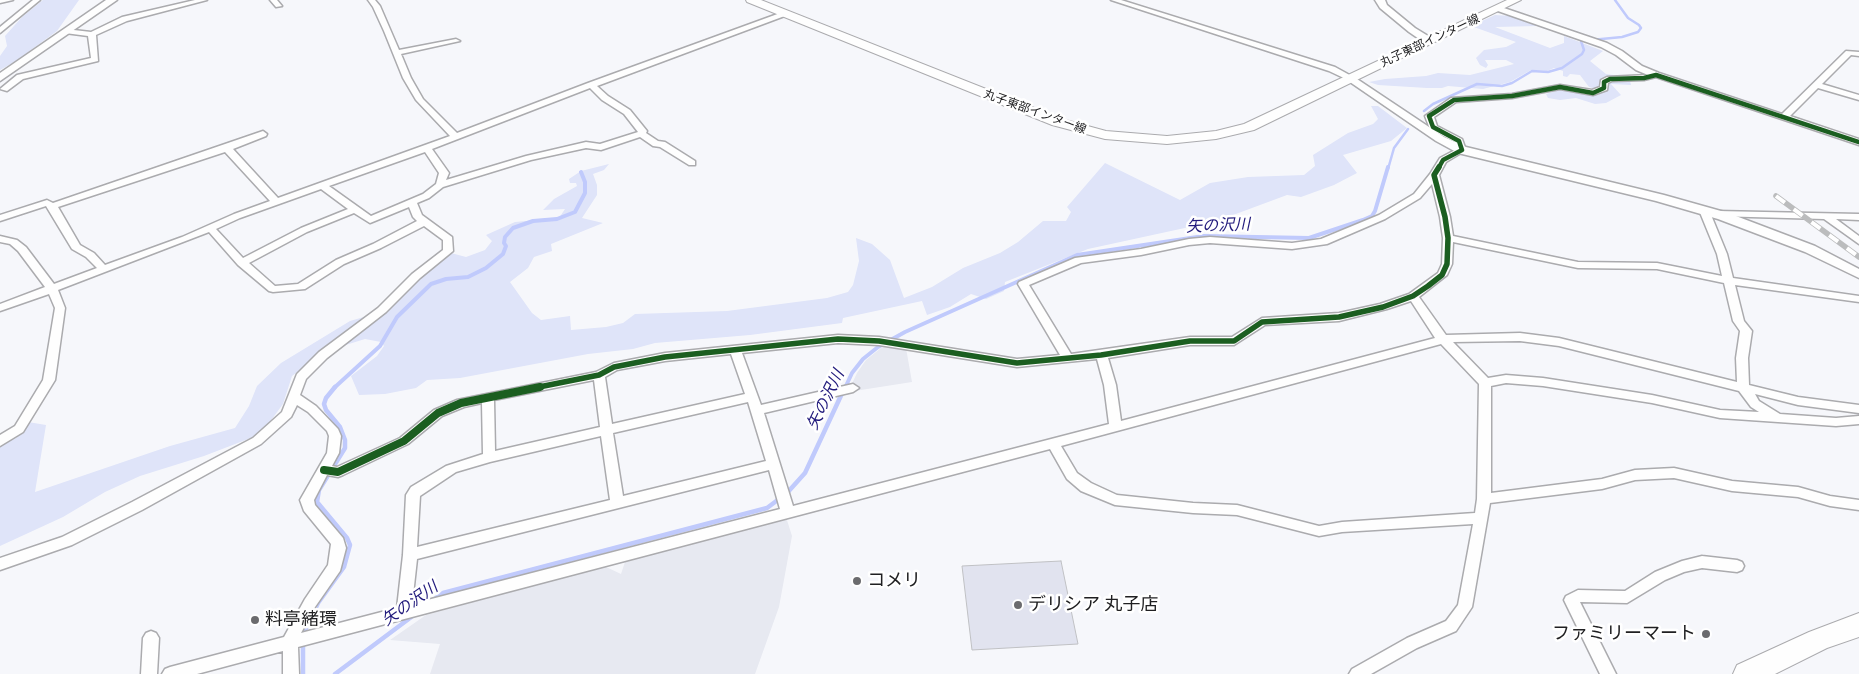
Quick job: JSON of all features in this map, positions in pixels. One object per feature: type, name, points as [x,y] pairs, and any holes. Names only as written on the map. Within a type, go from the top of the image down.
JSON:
[{"type":"highway","points":[[1747,674],[1818,640],[1859,626]]},
{"type":"main road","name":"丸子東部インター線","points":[[751,0],[1057,122],[1086,131],[1129,138],[1179,140],[1234,132],[1249,127],[1516,0]]},
{"type":"street","points":[[0,0],[10,0]]},
{"type":"street","points":[[0,31],[37,0]]},
{"type":"street","points":[[0,78],[112,0]]},
{"type":"street","points":[[68,31],[92,34],[124,19],[204,0]]},
{"type":"street","points":[[371,0],[376,6],[407,78],[420,100],[455,136]]},
{"type":"street","points":[[1114,0],[1332,69],[1351,78],[1440,139],[1462,150],[1710,212],[1753,226],[1810,249],[1859,274]]},
{"type":"street","points":[[1380,0],[1382,6],[1429,41]]},
{"type":"street","points":[[1498,8],[1604,45],[1619,52],[1639,68],[1656,75],[1859,142]]},
{"type":"street","points":[[0,308],[186,239],[276,202],[427,148],[591,85],[786,14]]},
{"type":"street","points":[[4,89],[20,77],[95,59],[92,34]]},
{"type":"street","points":[[396,53],[456,41]]},
{"type":"street","points":[[1782,118],[1849,53],[1859,54]]},
{"type":"street","points":[[1462,150],[1458,141],[1432,127],[1429,116],[1454,100],[1512,96],[1560,87],[1593,93],[1604,88],[1604,82],[1610,78],[1644,78],[1656,75]]},
{"type":"street","points":[[591,85],[605,98],[627,112],[643,131],[641,134]]},
{"type":"street","points":[[1817,85],[1859,98]]},
{"type":"street","points":[[52,206],[227,148],[263,134]]},
{"type":"street","points":[[641,134],[656,144],[662,144],[692,163]]},
{"type":"street","points":[[322,186],[370,220],[426,196],[440,184],[530,158],[586,145],[601,147],[641,134]]},
{"type":"street","points":[[227,148],[276,202]]},
{"type":"street","points":[[427,148],[444,173],[440,184]]},
{"type":"street","points":[[1068,358],[1023,284],[1078,260],[1141,252],[1190,242],[1210,240],[1292,246],[1323,242],[1382,217],[1417,196],[1443,160],[1462,150]]},
{"type":"street","points":[[329,471],[338,472],[404,440],[438,413],[461,404],[599,374],[614,367],[665,357],[838,340],[879,340],[1017,363],[1101,355],[1190,341],[1234,341],[1262,322],[1339,317],[1383,307],[1413,296],[1442,274],[1447,264],[1448,238],[1445,217],[1434,175]]},
{"type":"street","points":[[0,218],[47,203],[52,206],[76,247],[90,256],[104,270]]},
{"type":"street","points":[[0,564],[67,541],[137,506],[257,441],[287,414],[301,377],[323,355],[382,310],[416,276],[448,251],[448,239],[418,217],[412,203]]},
{"type":"street","points":[[242,263],[304,230],[354,208]]},
{"type":"street","points":[[1710,212],[1859,217]]},
{"type":"street","points":[[1710,212],[1739,321],[1746,331],[1742,358],[1743,388],[1755,404],[1777,418]]},
{"type":"street","points":[[1826,216],[1859,241]]},
{"type":"street","points":[[210,228],[242,263],[273,288],[300,287],[340,262],[377,246],[425,221]]},
{"type":"street","points":[[1448,238],[1578,265],[1657,266],[1729,281],[1859,299]]},
{"type":"street","points":[[0,239],[13,242],[22,249],[52,288],[60,308],[49,380],[19,429],[0,441]]},
{"type":"street","points":[[1357,674],[1412,643],[1451,626],[1465,607],[1484,499],[1485,383],[1436,332],[1413,296]]},
{"type":"street","points":[[170,674],[434,605],[785,502],[1053,443],[1444,339],[1512,337],[1560,342],[1798,401],[1859,409]]},
{"type":"street","points":[[736,351],[757,410],[785,502]]},
{"type":"street","points":[[1101,355],[1110,385],[1116,427]]},
{"type":"street","points":[[599,374],[606,432],[618,503]]},
{"type":"street","points":[[1485,383],[1506,379],[1543,382],[1652,399],[1720,414],[1836,422],[1859,420]]},
{"type":"street","points":[[757,410],[848,389]]},
{"type":"street","points":[[291,674],[299,640],[302,616],[335,567],[338,557],[338,542],[309,507],[308,500],[310,492],[329,471],[336,443],[332,429],[312,410],[294,397]]},
{"type":"street","points":[[408,612],[413,495],[416,491],[457,465],[752,397]]},
{"type":"street","points":[[488,398],[489,457]]},
{"type":"street","points":[[1053,443],[1072,476],[1086,487],[1116,500],[1193,508],[1237,510],[1319,531],[1342,527],[1480,518]]},
{"type":"street","points":[[410,555],[772,464]]},
{"type":"street","points":[[1484,499],[1602,484],[1635,475],[1674,473],[1732,486],[1798,492],[1830,501],[1859,505]]},
{"type":"street","points":[[1608,674],[1571,600],[1578,596],[1628,597],[1660,576],[1682,566],[1702,562],[1737,566]]},
{"type":"street","points":[[149,674],[151,638]]},
{"type":"shaded area","points":[[43,0],[79,0],[57,31],[16,61],[0,70],[0,56],[7,46],[5,36],[22,17]]},
{"type":"shaded area","points":[[1495,15],[1511,16],[1538,26],[1495,27],[1550,48],[1564,43],[1564,36],[1603,51],[1590,61],[1606,74],[1629,77],[1631,85],[1611,84],[1621,95],[1606,103],[1595,104],[1576,98],[1560,100],[1548,98],[1546,94],[1559,90],[1599,95],[1599,90],[1589,87],[1580,75],[1570,74],[1567,77],[1563,76],[1563,71],[1554,68],[1547,71],[1531,70],[1510,82],[1483,89],[1448,86],[1427,88],[1378,85],[1369,82],[1438,73],[1470,75],[1514,64],[1506,60],[1485,60],[1488,65],[1486,68],[1480,65],[1476,58],[1484,50],[1506,47],[1516,42],[1471,26]]},
{"type":"shaded area","points":[[1371,106],[1378,106],[1407,128],[1391,141],[1343,155],[1357,173],[1334,185],[1301,197],[1287,195],[1217,221],[1088,249],[1005,282],[1004,291],[986,299],[971,294],[950,307],[927,315],[922,301],[843,318],[842,323],[750,335],[655,343],[633,349],[588,354],[460,378],[427,380],[416,388],[385,394],[359,395],[351,376],[377,356],[384,346],[381,342],[365,339],[323,352],[292,376],[283,404],[269,423],[256,436],[204,456],[140,476],[105,492],[63,517],[0,546],[0,445],[16,438],[28,422],[46,425],[35,492],[170,446],[235,428],[249,406],[257,386],[281,363],[350,321],[381,312],[451,253],[466,257],[485,250],[492,241],[486,235],[515,222],[559,218],[565,209],[543,210],[554,199],[577,186],[576,183],[570,183],[569,179],[581,171],[609,164],[604,170],[593,174],[597,185],[597,195],[582,218],[603,223],[551,244],[552,251],[534,257],[528,268],[510,282],[532,313],[541,320],[570,316],[571,330],[606,327],[623,323],[635,314],[727,311],[827,298],[848,292],[853,285],[859,261],[856,238],[872,244],[890,260],[904,298],[932,287],[963,268],[1000,253],[1018,242],[1043,221],[1066,221],[1071,212],[1067,207],[1105,163],[1180,200],[1210,183],[1248,177],[1304,175],[1315,166],[1313,155],[1348,133],[1373,124],[1378,119]]},
{"type":"shaded area","points":[[890,345],[906,348],[912,382],[848,392],[866,360],[881,348]]},
{"type":"shaded area","points":[[786,517],[792,536],[779,607],[755,674],[430,674],[440,644],[390,640],[426,615],[604,566],[621,574],[626,559]]},
{"type":"building","name":"デリシア 丸子店","points":[[1061,561],[1078,644],[972,650],[962,566]]},
{"type":"waterway","name":"矢の沢川","points":[[1424,111],[1433,104],[1477,84],[1502,86],[1512,83],[1532,71],[1548,72],[1562,68],[1582,54],[1584,50],[1581,41],[1622,37],[1638,32],[1641,28],[1639,25],[1628,18],[1615,0]]},
{"type":"waterway","name":"矢の沢川","points":[[1388,169],[1394,148],[1408,129]]},
{"type":"waterway","name":"矢の沢川","points":[[845,388],[852,373],[863,359],[878,347],[905,332],[1077,255],[1204,236],[1309,238],[1363,220],[1372,216],[1375,211],[1388,167]]},
{"type":"waterway","points":[[335,387],[380,346],[397,317],[431,284],[446,279],[468,277],[486,268],[503,254],[506,246],[504,243],[505,237],[513,228],[533,221],[557,219],[575,212],[585,193],[585,182],[581,172]]},
{"type":"waterway","points":[[303,674],[303,646],[306,628],[318,603],[344,567],[350,545],[347,538],[317,502],[319,490],[345,448],[345,440],[340,427],[326,410],[324,404],[326,398],[335,387]]},
{"type":"waterway","name":"矢の沢川","points":[[433,600],[443,593],[767,508],[787,493],[805,473],[845,387]]},
{"type":"waterway","name":"矢の沢川","points":[[335,674],[414,615]]},
{"type":"railway","points":[[1776,196],[1859,257]]},
{"type":"cycle path","points":[[324,470],[338,472],[404,441],[438,413],[461,403],[599,375],[614,367],[665,357],[838,339],[879,341],[1017,363],[1101,355],[1190,341],[1234,341],[1262,322],[1339,317],[1383,307],[1413,296],[1428,286],[1442,275],[1447,264],[1448,238],[1445,217],[1434,175],[1443,160],[1462,150],[1459,141],[1433,127],[1429,116],[1454,100],[1512,96],[1560,87],[1593,93],[1604,88],[1604,82],[1610,79],[1644,78],[1656,75],[1859,142]]},
{"type":"place","name":"コメリ","points":[[857,581]]},
{"type":"place","name":"デリシア 丸子店","points":[[1018,605]]},
{"type":"place","name":"料亭緒環","points":[[255,620]]},
{"type":"place","name":"ファミリーマート","points":[[1706,634]]}]
